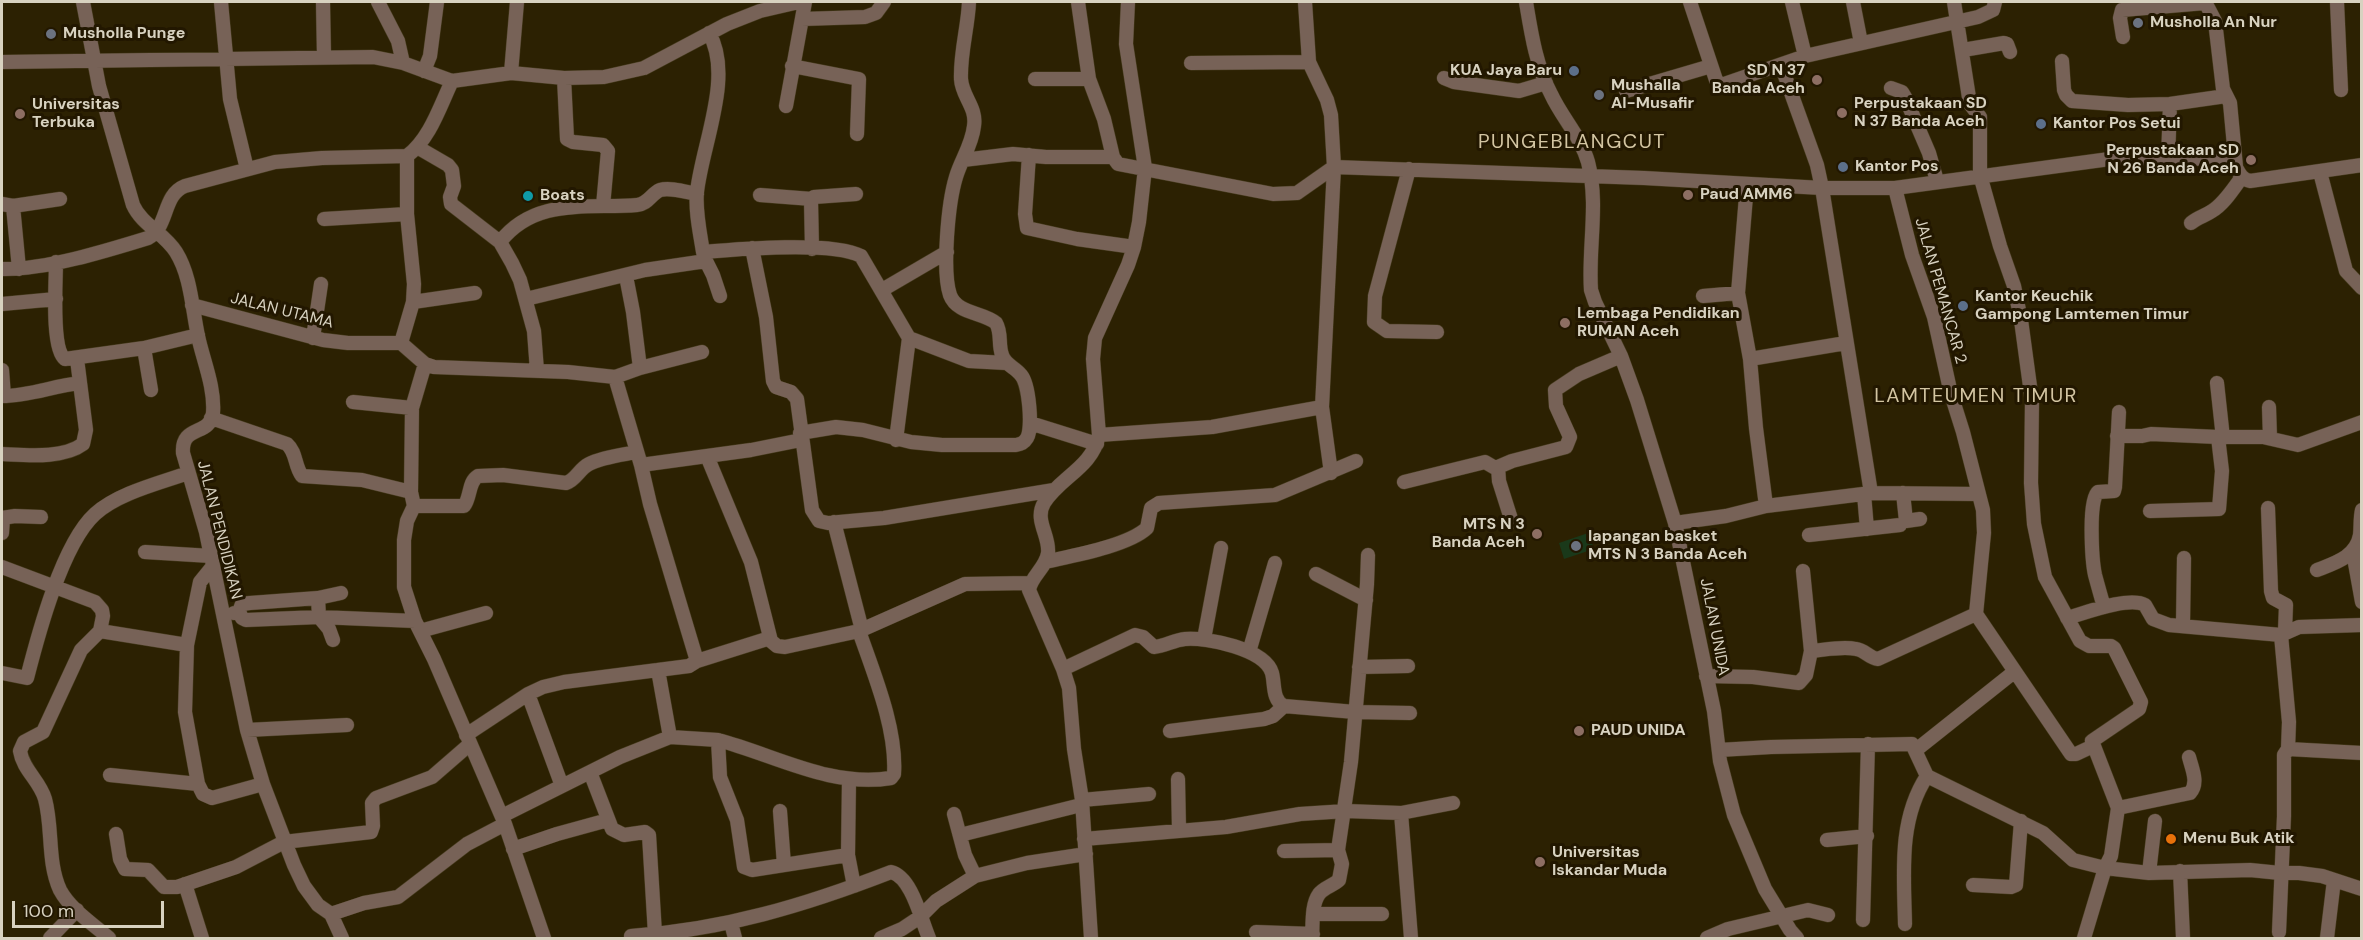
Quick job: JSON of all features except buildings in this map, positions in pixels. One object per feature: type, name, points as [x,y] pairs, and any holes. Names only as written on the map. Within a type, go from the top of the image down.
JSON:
[{"type":"street","points":[[83,2],[109,121],[133,205],[143,221],[174,249],[180,260],[212,396],[212,418],[287,444],[295,453],[302,476],[362,480],[412,499],[464,506],[468,500],[472,481],[478,476],[503,475],[566,483],[572,481],[583,468],[594,462],[707,456],[836,427],[863,430],[896,440],[942,446],[1021,444],[1027,438],[1029,423],[1027,388],[1024,380],[1021,374],[1006,363],[1001,352],[1000,330],[996,323],[971,313],[951,297],[946,269],[951,195],[972,140],[975,117],[974,110],[964,91],[961,76],[969,2]]},
{"type":"street","points":[[221,2],[230,99],[247,169]]},
{"type":"street","points":[[323,2],[324,57]]},
{"type":"street","points":[[378,2],[398,41],[403,63]]},
{"type":"street","points":[[424,71],[430,56],[437,2]]},
{"type":"street","points":[[511,73],[517,2]]},
{"type":"street","points":[[2,62],[373,57],[403,63],[452,81],[511,73],[564,78],[604,77],[644,68],[710,33],[760,11],[799,2]]},
{"type":"street","points":[[786,106],[806,2]]},
{"type":"street","points":[[802,20],[865,17],[876,13],[885,2]]},
{"type":"street","points":[[1078,2],[1089,79],[1104,119],[1113,157],[1120,166],[1145,168],[1283,195],[1304,189],[1334,167],[1591,176],[1822,188],[1895,188],[2117,158],[2229,159],[2246,180],[2361,165]]},
{"type":"street","points":[[1091,939],[1082,802],[1074,750],[1069,688],[1030,594],[1030,583],[1046,562],[1048,549],[1041,512],[1043,504],[1054,490],[1084,464],[1098,440],[1093,359],[1095,338],[1128,265],[1139,222],[1145,168],[1126,44],[1128,2]]},
{"type":"street","points":[[1305,2],[1309,62],[1327,100],[1331,115],[1334,167],[1322,407],[1331,473]]},
{"type":"street","name":"JALAN UNIDA","points":[[1526,2],[1545,83],[1583,147],[1591,176],[1592,290],[1595,302],[1621,356],[1637,400],[1675,523],[1714,711],[1723,778],[1734,814],[1765,889],[1783,916],[1792,936]]},
{"type":"street","points":[[1689,2],[1716,80],[1724,85],[1805,56],[1990,13],[1995,2]]},
{"type":"street","points":[[1792,2],[1805,56]]},
{"type":"street","points":[[1853,2],[1861,43]]},
{"type":"street","points":[[1954,2],[1970,104],[1980,117],[1980,175],[2014,286],[2021,320],[2032,401],[2031,483],[2034,524],[2046,577],[2067,618],[2084,644],[2114,648],[2141,702],[2139,709],[2094,739],[2093,746],[2118,808],[2113,849],[2084,939]]},
{"type":"street","points":[[2122,37],[2120,18],[2122,10],[2205,2],[2212,12],[2226,96],[2230,103],[2239,172],[2221,204],[2191,223]]},
{"type":"street","points":[[2337,2],[2341,90]]},
{"type":"street","points":[[710,33],[717,50],[720,78],[697,194],[704,256],[720,296]]},
{"type":"street","points":[[1963,50],[2004,43],[2007,44],[2010,52]]},
{"type":"street","points":[[2062,61],[2064,90],[2072,101],[2128,105],[2170,104],[2226,96]]},
{"type":"street","points":[[1191,63],[1309,62]]},
{"type":"street","points":[[1781,65],[1822,188],[1867,493],[1867,529]]},
{"type":"street","points":[[792,66],[859,79],[857,134]]},
{"type":"street","points":[[1626,91],[1711,66]]},
{"type":"street","points":[[564,78],[567,139],[573,142],[603,145],[608,151],[603,206]]},
{"type":"street","points":[[1444,78],[1472,85],[1519,91],[1545,83]]},
{"type":"street","points":[[1035,79],[1089,79]]},
{"type":"street","points":[[452,81],[429,129],[412,152],[407,214],[414,284],[413,302],[401,343],[425,364],[444,368],[537,371],[615,377],[702,352]]},
{"type":"street","points":[[1891,88],[1902,92],[1905,97],[1929,153],[1937,181]]},
{"type":"street","points":[[2168,159],[2170,104]]},
{"type":"street","points":[[2,269],[19,269],[56,262],[152,236],[177,189],[247,169],[275,162],[412,152],[448,165],[452,170],[454,186],[450,201],[453,207],[500,242],[520,280],[526,299],[534,331],[537,371]]},
{"type":"street","points":[[963,160],[1005,154],[1113,157]]},
{"type":"street","points":[[1029,155],[1025,214],[1027,228],[1077,239],[1134,247]]},
{"type":"street","points":[[1409,169],[1375,296],[1374,322],[1387,331],[1437,332]]},
{"type":"street","points":[[2320,172],[2346,271],[2361,288]]},
{"type":"street","points":[[1747,184],[1738,293],[1750,359],[1766,506]]},
{"type":"street","name":"JALAN PEMANCAR 2","points":[[1895,188],[1912,255],[1934,317],[1951,394],[1983,510],[1984,532],[1976,614]]},
{"type":"street","points":[[500,242],[508,231],[555,208],[642,205],[657,192],[664,190],[697,194]]},
{"type":"street","points":[[760,195],[812,199],[856,194]]},
{"type":"street","points":[[19,269],[7,205],[60,199]]},
{"type":"street","points":[[812,199],[810,220],[812,249]]},
{"type":"street","points":[[324,219],[407,214]]},
{"type":"street","points":[[526,299],[704,256],[752,248],[844,250],[861,256],[909,338],[896,440]]},
{"type":"street","points":[[752,248],[766,317],[774,383],[778,388],[796,396],[813,514],[822,522],[884,518],[1054,490]]},
{"type":"street","points":[[882,290],[947,252]]},
{"type":"street","points":[[56,262],[57,339],[59,353],[65,359],[144,348],[198,335]]},
{"type":"street","points":[[626,276],[640,368]]},
{"type":"street","points":[[313,338],[321,284]]},
{"type":"street","points":[[413,302],[475,293]]},
{"type":"street","points":[[1703,296],[1738,293]]},
{"type":"street","points":[[2,304],[56,299]]},
{"type":"street","name":"JALAN UTAMA","points":[[192,305],[313,338],[348,343],[401,343]]},
{"type":"street","points":[[909,338],[969,361],[1006,363]]},
{"type":"street","points":[[1750,359],[1846,343]]},
{"type":"street","points":[[144,348],[151,390]]},
{"type":"street","points":[[1497,469],[1499,465],[1566,447],[1570,437],[1556,406],[1555,390],[1579,374],[1621,356]]},
{"type":"street","points":[[2,454],[59,453],[83,444],[86,430],[77,359]]},
{"type":"street","points":[[425,364],[412,408],[412,499],[404,540],[403,576],[408,602],[503,820],[544,939]]},
{"type":"street","points":[[2,370],[3,396],[26,395],[53,387],[80,383]]},
{"type":"street","points":[[615,377],[697,661]]},
{"type":"street","points":[[2150,511],[2218,509],[2222,471],[2217,383]]},
{"type":"street","points":[[353,402],[412,408]]},
{"type":"street","points":[[1029,423],[1098,440],[1212,427],[1322,407]]},
{"type":"street","points":[[2270,407],[2270,438]]},
{"type":"street","points":[[2104,607],[2095,570],[2092,532],[2093,497],[2098,492],[2114,491],[2119,412]]},
{"type":"street","name":"JALAN PENDIDIKAN","points":[[212,418],[203,428],[186,436],[183,453],[212,561],[247,730],[284,842],[310,897],[331,914],[342,939]]},
{"type":"street","points":[[2117,436],[2151,434],[2270,438],[2303,444],[2331,431],[2361,422]]},
{"type":"street","points":[[707,456],[751,562],[770,638],[774,644],[785,647],[861,631],[965,584],[1030,583]]},
{"type":"street","points":[[1046,562],[1103,547],[1139,534],[1147,528],[1150,511],[1158,503],[1275,495],[1356,461]]},
{"type":"street","points":[[1404,482],[1485,462],[1497,469],[1512,522]]},
{"type":"street","points":[[2,673],[27,678],[36,641],[55,586],[83,528],[96,513],[117,500],[188,473]]},
{"type":"street","points":[[1675,523],[1726,516],[1766,506],[1867,493],[1978,494]]},
{"type":"street","points":[[1903,493],[1906,521],[1920,519]]},
{"type":"street","points":[[2268,508],[2271,591],[2273,598],[2286,605],[2283,633],[2288,749],[2284,755],[2279,932]]},
{"type":"street","points":[[2317,570],[2341,561],[2353,552],[2360,537],[2361,510]]},
{"type":"street","points":[[2,533],[2,518],[41,517]]},
{"type":"street","points":[[331,914],[364,903],[398,897],[459,849],[503,820],[590,771],[670,737],[718,740],[774,756],[804,769],[849,779],[889,779],[895,772],[893,746],[834,522]]},
{"type":"street","points":[[1809,535],[1900,525]]},
{"type":"street","points":[[1204,639],[1221,548]]},
{"type":"street","points":[[145,552],[212,561],[200,582],[187,645],[185,703],[198,784],[203,794],[212,798],[263,784]]},
{"type":"street","points":[[2353,552],[2361,602]]},
{"type":"street","points":[[1256,932],[1313,936],[1314,914],[1320,892],[1335,884],[1341,876],[1342,864],[1338,850],[1346,811],[1366,600],[1368,555]]},
{"type":"street","points":[[2183,625],[2184,558]]},
{"type":"street","points":[[1249,652],[1275,563]]},
{"type":"street","points":[[2,567],[95,602],[103,616],[100,631],[81,650],[43,732],[24,742],[20,751],[25,765],[45,797],[53,862],[60,890],[77,910],[109,939]]},
{"type":"street","points":[[1706,676],[1753,677],[1799,682],[1806,675],[1811,651],[1803,571]]},
{"type":"street","points":[[1316,574],[1366,600]]},
{"type":"street","points":[[341,593],[318,598],[242,604],[239,612],[246,620],[319,616],[418,626],[486,613]]},
{"type":"street","points":[[318,598],[319,616],[329,629],[333,640]]},
{"type":"street","points":[[2067,618],[2104,607],[2141,603],[2158,622],[2183,625],[2283,633],[2299,627],[2361,625]]},
{"type":"street","points":[[223,614],[239,612]]},
{"type":"street","points":[[1811,651],[1854,648],[1878,659],[1976,614],[2071,754],[2093,746]]},
{"type":"street","points":[[100,631],[187,645]]},
{"type":"street","points":[[1063,669],[1135,635],[1143,637],[1154,647],[1176,640],[1204,639],[1249,652],[1264,660],[1271,669],[1276,699],[1284,706],[1355,712],[1410,713]]},
{"type":"street","points":[[116,834],[121,864],[125,869],[150,871],[166,888],[185,885],[236,867],[284,842],[371,832],[372,803],[376,798],[432,777],[468,740],[528,693],[564,682],[688,666],[697,661],[770,638]]},
{"type":"street","points":[[1359,667],[1408,666]]},
{"type":"street","points":[[658,670],[670,737]]},
{"type":"street","points":[[1916,750],[2014,672]]},
{"type":"street","points":[[528,693],[562,786]]},
{"type":"street","points":[[1170,730],[1264,719],[1274,716],[1284,706]]},
{"type":"street","points":[[247,730],[347,725]]},
{"type":"street","points":[[718,740],[720,777],[737,820],[744,867],[752,870],[848,855]]},
{"type":"street","points":[[1863,920],[1868,744]]},
{"type":"street","points":[[1719,750],[1912,744],[1927,777],[2043,833],[2073,860],[2105,868],[2150,873],[2250,870],[2299,873],[2334,880],[2361,889]]},
{"type":"street","points":[[2288,749],[2361,753]]},
{"type":"street","points":[[2118,808],[2190,793],[2194,787],[2194,780],[2189,757]]},
{"type":"street","points":[[590,771],[612,829],[619,834],[645,832],[649,835],[655,934]]},
{"type":"street","points":[[110,775],[198,784]]},
{"type":"street","points":[[1905,924],[1906,836],[1910,812],[1918,790],[1927,777]]},
{"type":"street","points":[[849,779],[848,855],[854,886]]},
{"type":"street","points":[[1178,779],[1179,830]]},
{"type":"street","points":[[960,835],[1082,802],[1149,794]]},
{"type":"street","points":[[881,939],[920,917],[936,901],[975,876],[1085,846],[1179,830],[1252,824],[1283,816],[1346,811],[1401,813],[1453,803]]},
{"type":"street","points":[[780,811],[784,865]]},
{"type":"street","points":[[1401,813],[1411,939]]},
{"type":"street","points":[[954,814],[965,855],[975,876]]},
{"type":"street","points":[[513,849],[608,820]]},
{"type":"street","points":[[1973,885],[2011,887],[2016,885],[2021,821]]},
{"type":"street","points":[[2150,873],[2155,821]]},
{"type":"street","points":[[1827,840],[1867,836]]},
{"type":"street","points":[[1284,851],[1338,850]]},
{"type":"street","points":[[631,936],[693,931],[731,923],[830,895],[891,872],[898,874],[913,897],[929,939]]},
{"type":"street","points":[[2180,872],[2183,939]]},
{"type":"street","points":[[2327,939],[2334,880]]},
{"type":"street","points":[[185,885],[202,939]]},
{"type":"street","points":[[51,938],[77,910]]},
{"type":"street","points":[[1707,939],[1728,929],[1808,910],[1828,915]]},
{"type":"street","points":[[1314,914],[1382,914]]},
{"type":"street","points":[[731,923],[735,939]]},
{"type":"green space","name":"lapangan basket MTS N 3 Banda Aceh","points":[[1588,533],[1594,549],[1564,559],[1559,543]]},
{"type":"place","name":"Musholla An Nur","points":[[2138,23]]},
{"type":"place","name":"Musholla Punge","points":[[51,34]]},
{"type":"place","name":"KUA Jaya Baru","points":[[1574,71]]},
{"type":"place","name":"SD N 37 Banda Aceh","points":[[1817,80]]},
{"type":"place","name":"Mushalla Al-Musafir","points":[[1599,95]]},
{"type":"place","name":"Perpustakaan SD N 37 Banda Aceh","points":[[1842,113]]},
{"type":"place","name":"Universitas Terbuka","points":[[20,114]]},
{"type":"place","name":"Kantor Pos Setui","points":[[2041,124]]},
{"type":"place","name":"Perpustakaan SD N 26 Banda Aceh","points":[[2251,160]]},
{"type":"place","name":"Kantor Pos","points":[[1843,167]]},
{"type":"place","name":"Paud AMM6","points":[[1688,195]]},
{"type":"place","name":"Boats","points":[[528,196]]},
{"type":"place","name":"Kantor Keuchik Gampong Lamtemen Timur","points":[[1963,306]]},
{"type":"place","name":"Lembaga Pendidikan RUMAN Aceh","points":[[1565,323]]},
{"type":"place","name":"MTS N 3 Banda Aceh","points":[[1537,534]]},
{"type":"place","name":"lapangan basket MTS N 3 Banda Aceh","points":[[1576,546]]},
{"type":"place","name":"PAUD UNIDA","points":[[1579,731]]},
{"type":"place","name":"Menu Buk Atik","points":[[2171,839]]},
{"type":"place","name":"Universitas Iskandar Muda","points":[[1540,862]]},
{"type":"district","name":"PUNGEBLANGCUT","points":[[1572,143]]},
{"type":"district","name":"LAMTEUMEN TIMUR","points":[[1976,397]]}]
